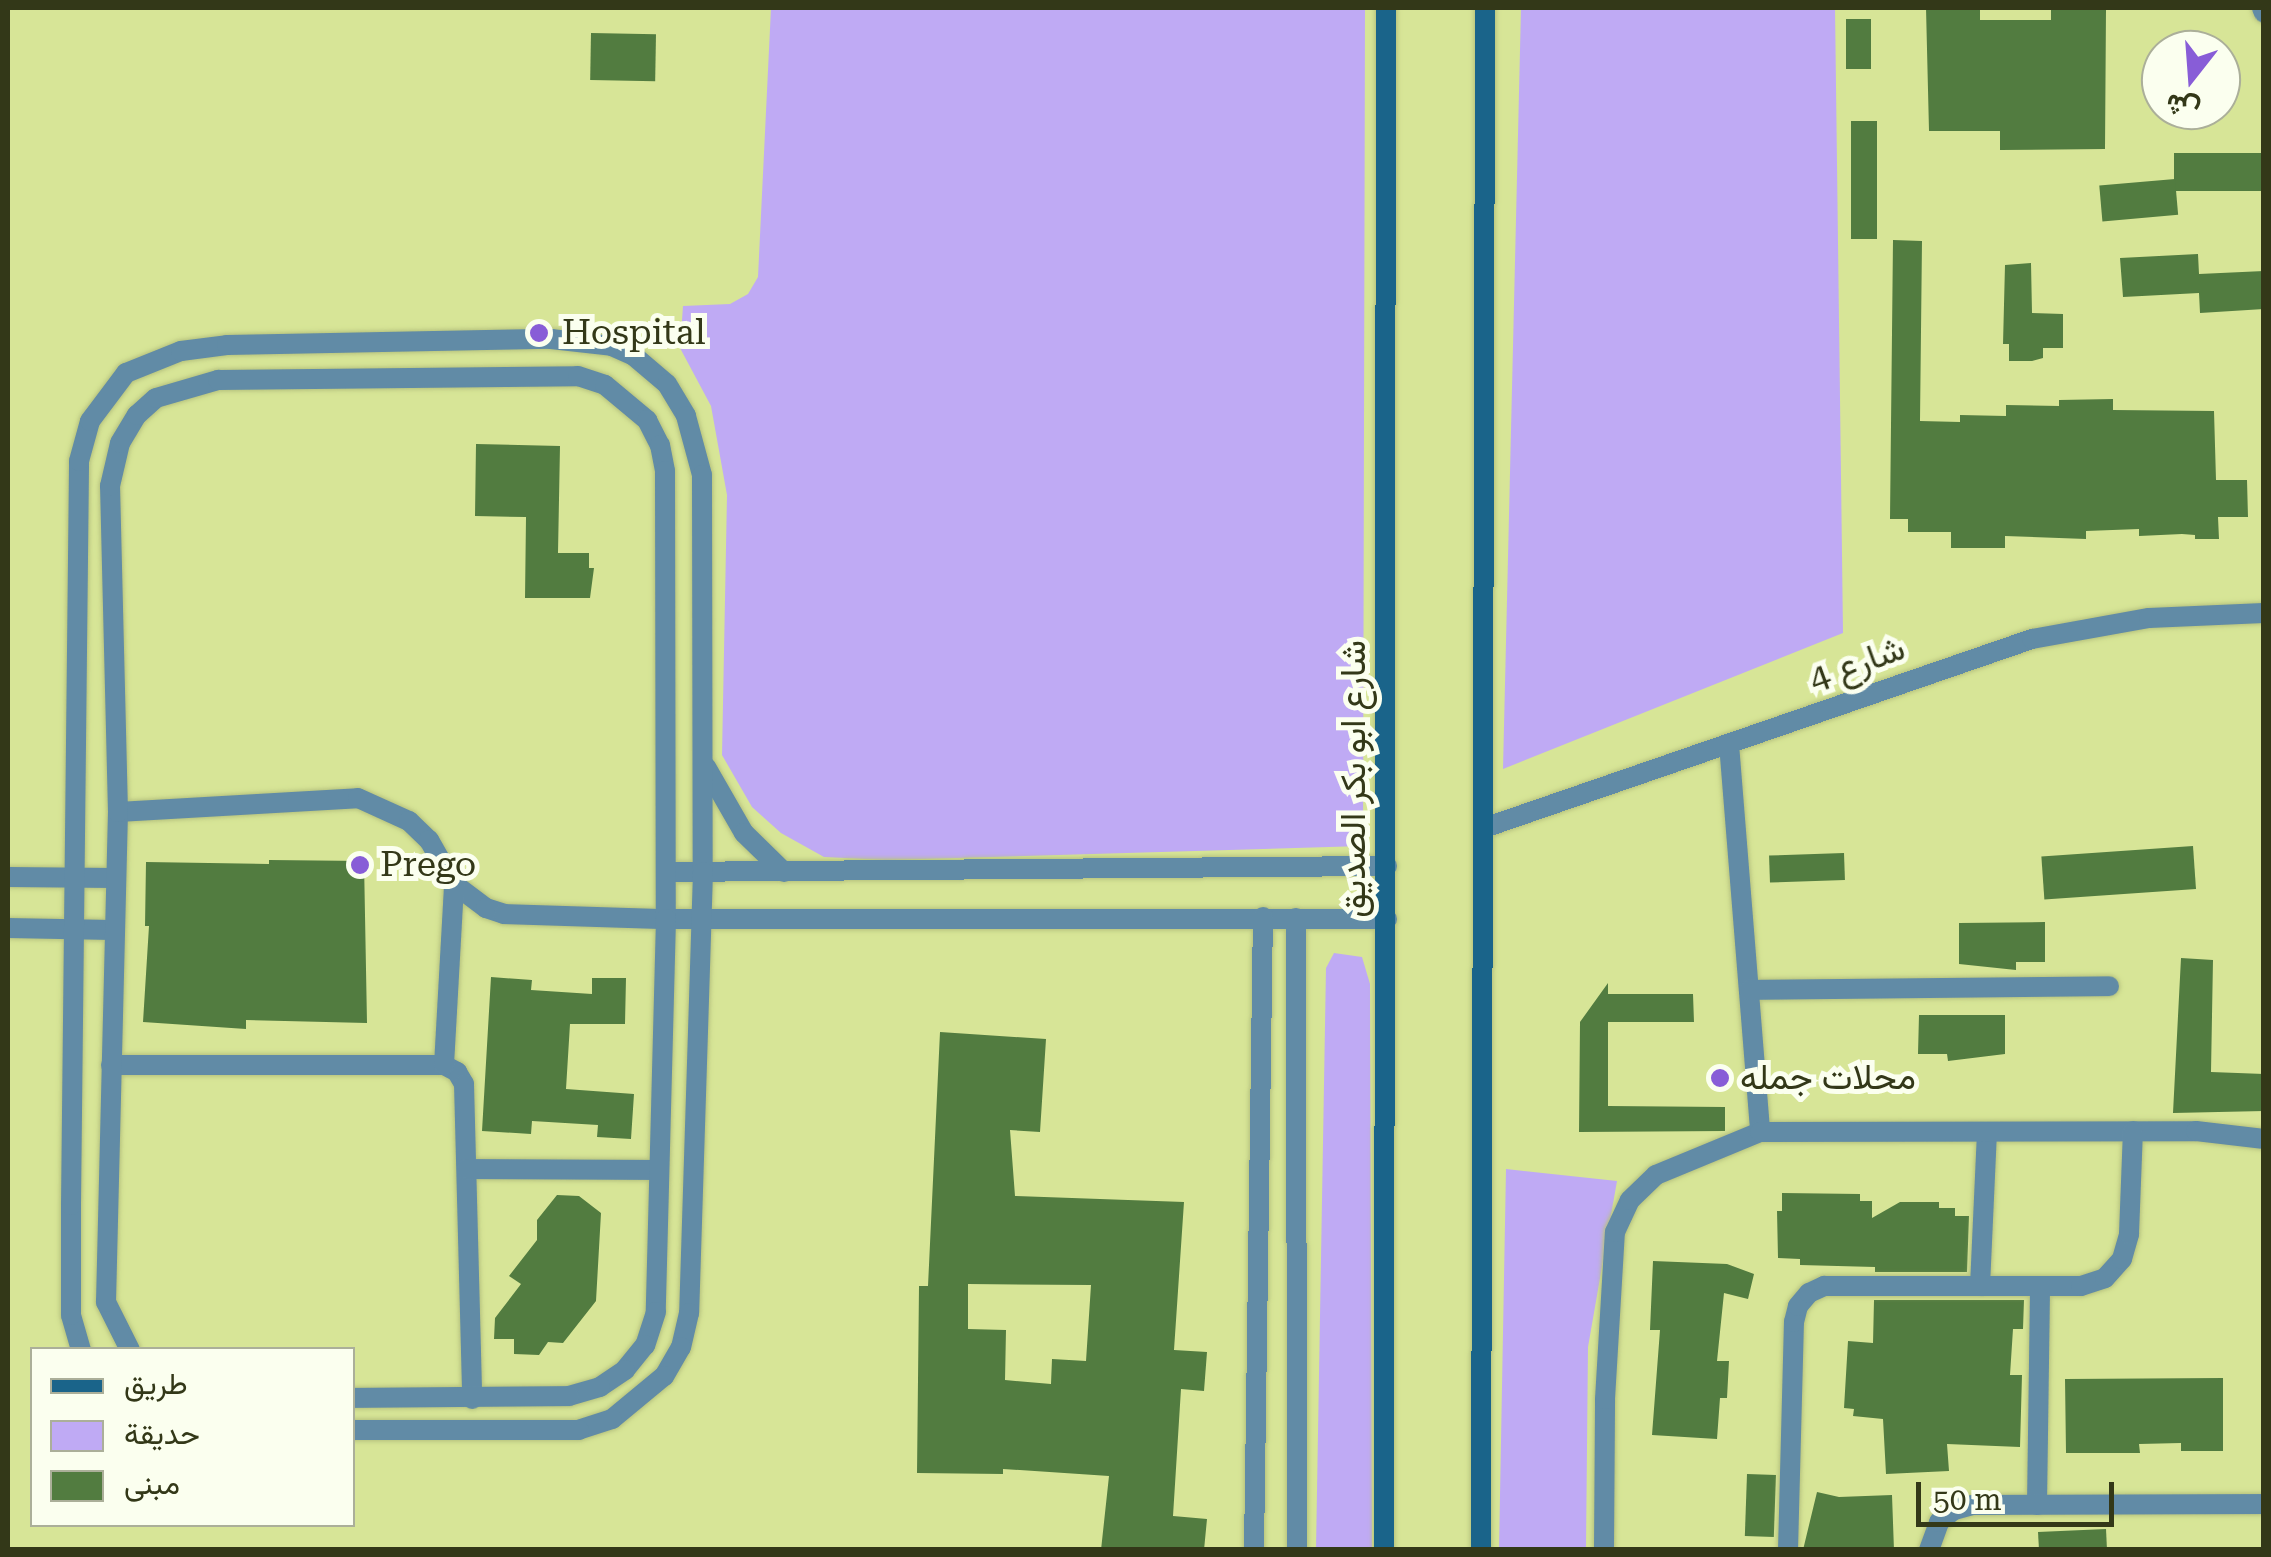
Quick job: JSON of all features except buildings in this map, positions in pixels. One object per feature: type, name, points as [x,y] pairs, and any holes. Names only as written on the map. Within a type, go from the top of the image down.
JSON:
[{"type":"main road","name":"شارع ابو بكر الصديق","points":[[1384,1550],[1386,8]]},
{"type":"main road","points":[[1481,1550],[1484,8]]},
{"type":"street","points":[[80,1347],[71,1315],[79,461],[90,421],[126,373],[181,351],[228,345],[551,339],[612,346],[654,370],[686,416],[702,475],[703,872],[689,1313],[680,1347],[664,1376],[612,1419],[579,1430],[359,1430],[358,1398],[569,1396],[600,1387],[626,1370],[645,1345],[656,1312],[656,1170],[666,919],[662,458],[647,420],[628,400],[605,384],[578,376],[218,380],[186,386],[146,407],[120,443],[110,486],[118,812],[106,1302],[128,1347]]},
{"type":"street","name":"شارع 4","points":[[1484,828],[2032,639],[2149,618],[2264,612]]},
{"type":"street","points":[[1729,744],[1760,1132]]},
{"type":"street","points":[[704,761],[736,822],[784,872]]},
{"type":"street","points":[[118,812],[358,798],[409,821],[429,840],[454,884],[470,899],[504,914],[700,920],[1387,920]]},
{"type":"street","points":[[666,872],[1386,866]]},
{"type":"street","points":[[8,877],[114,878]]},
{"type":"street","points":[[444,1065],[454,884]]},
{"type":"street","points":[[1254,1550],[1263,917]]},
{"type":"street","points":[[1296,918],[1297,1550]]},
{"type":"street","points":[[8,928],[113,930]]},
{"type":"street","points":[[1749,990],[2109,986]]},
{"type":"street","points":[[111,1065],[444,1065],[464,1084],[472,1399]]},
{"type":"street","points":[[1604,1550],[1605,1399],[1614,1232],[1630,1200],[1676,1162],[1760,1132],[2133,1131],[2238,1133],[2264,1140]]},
{"type":"street","points":[[1788,1550],[1798,1306],[1809,1292],[1824,1286],[2081,1286],[2105,1278],[2122,1259],[2129,1234],[2133,1131]]},
{"type":"street","points":[[1980,1286],[1987,1132]]},
{"type":"street","points":[[468,1169],[656,1170]]},
{"type":"street","points":[[2038,1504],[2040,1286]]},
{"type":"street","points":[[1929,1550],[1939,1522],[1954,1510],[1973,1504],[2264,1504]]},
{"type":"green space","points":[[771,8],[1365,8],[1363,846],[886,860],[824,857],[781,833],[752,807],[722,755],[727,495],[711,406],[680,348],[683,306],[730,304],[748,294],[758,277]]},
{"type":"green space","points":[[1521,8],[1835,8],[1843,633],[1503,769]]},
{"type":"green space","points":[[1334,953],[1362,957],[1370,984],[1372,1549],[1316,1549],[1326,968]]},
{"type":"green space","points":[[1506,1169],[1617,1181],[1588,1347],[1586,1549],[1499,1550]]},
{"type":"place","name":"Hospital","points":[[539,333]]},
{"type":"place","name":"Prego","points":[[360,865]]},
{"type":"place","name":"محلات جمله","points":[[1720,1078]]}]
